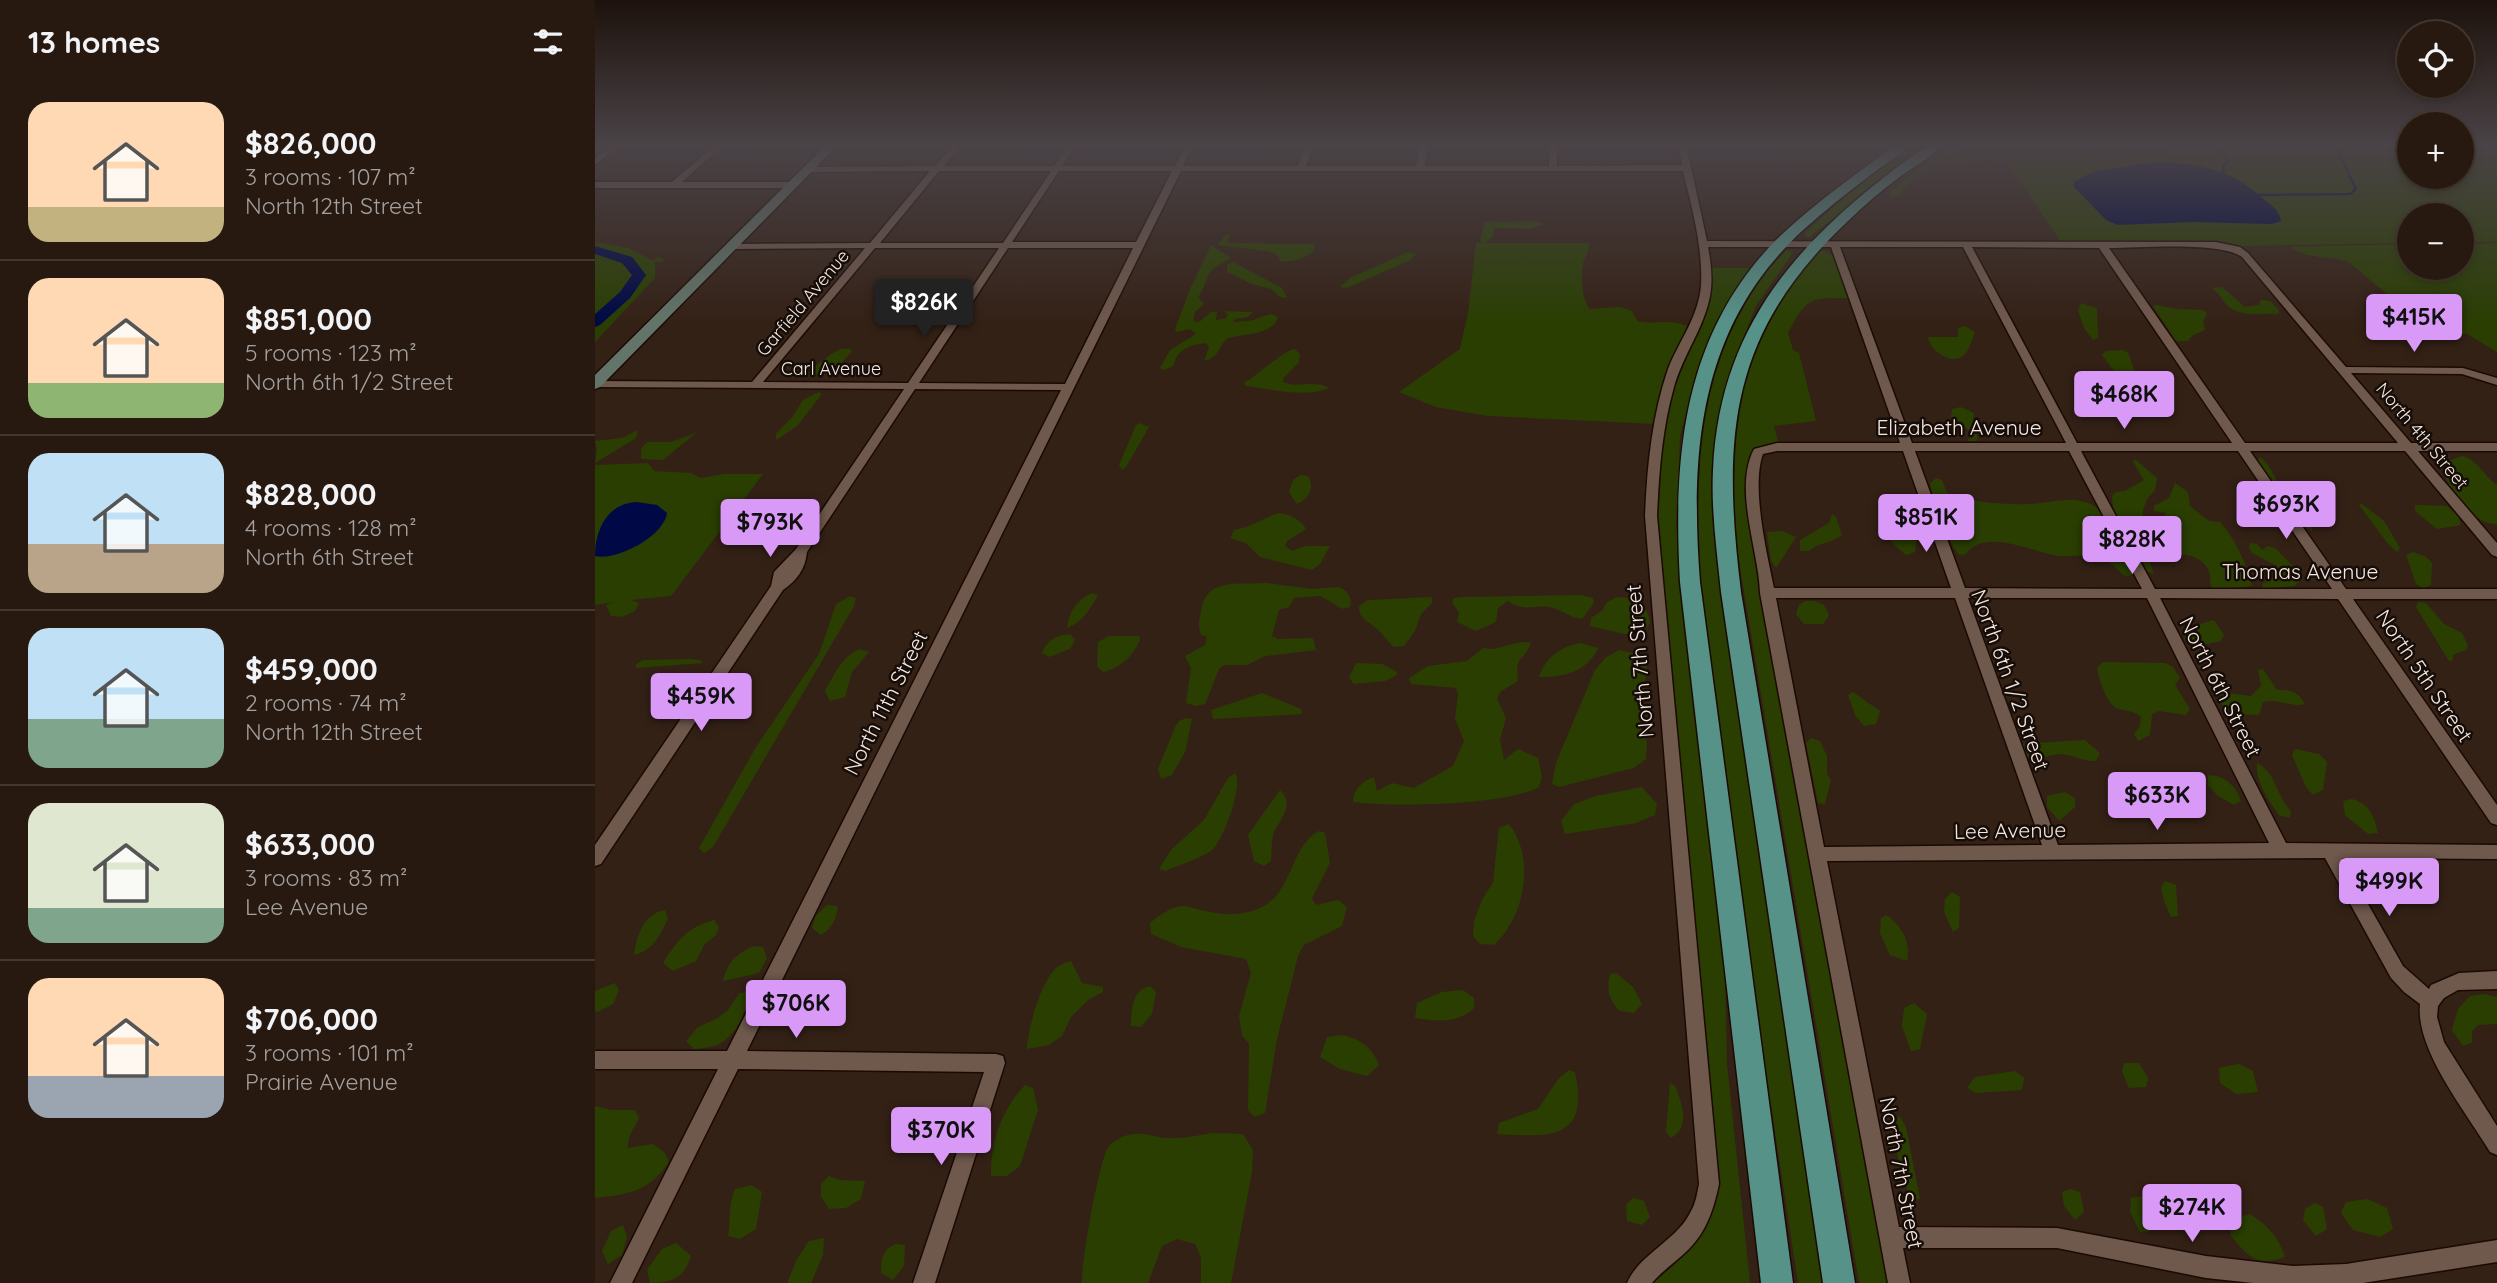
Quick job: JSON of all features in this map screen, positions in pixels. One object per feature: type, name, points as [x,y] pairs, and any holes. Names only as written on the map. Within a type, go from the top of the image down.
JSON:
[{"type":"main road","points":[[1777,1283],[1692,596],[1685,496],[1691,425],[1713,349],[1747,286],[1781,245],[1827,204]]},
{"type":"main road","points":[[1839,1283],[1731,592],[1722,494],[1726,423],[1742,358],[1774,294],[1870,204]]},
{"type":"street","points":[[595,384],[773,204]]},
{"type":"street","name":"Garfield Avenue","points":[[754,386],[908,204]]},
{"type":"street","points":[[595,859],[778,587],[800,567],[801,552],[1033,204]]},
{"type":"street","name":"North 11th Street","points":[[621,1283],[1160,204]]},
{"type":"street","name":"North 7th Street","points":[[1638,1283],[1693,1232],[1701,1217],[1709,1184],[1651,516],[1657,439],[1664,401],[1674,370],[1702,306],[1706,286],[1694,204]]},
{"type":"street","points":[[1702,244],[2102,245]]},
{"type":"street","points":[[732,246],[1139,245]]},
{"type":"street","name":"North 6th 1/2 Street","points":[[1824,245],[1907,447],[2052,851]]},
{"type":"street","name":"North 6th Street","points":[[1966,245],[2151,593],[2281,850]]},
{"type":"street","name":"North 4th Street","points":[[2102,245],[2216,245],[2237,249],[2245,255],[2497,552]]},
{"type":"street","name":"North 5th Street","points":[[2102,245],[2497,818]]},
{"type":"street","points":[[2343,370],[2448,370],[2497,382]]},
{"type":"street","name":"Carl Avenue","points":[[595,384],[1067,387]]},
{"type":"street","name":"Elizabeth Avenue","points":[[1758,452],[1777,447],[2497,447]]},
{"type":"street","name":"North 7th Street","points":[[1758,452],[1754,464],[1754,487],[1767,593],[1899,1283]]},
{"type":"street","name":"Thomas Avenue","points":[[1767,593],[2497,594]]},
{"type":"street","name":"Lee Avenue","points":[[1818,854],[2281,850],[2497,852]]},
{"type":"street","points":[[2329,850],[2397,972],[2431,1001]]},
{"type":"street","points":[[2497,980],[2453,983],[2440,990],[2431,1001],[2427,1015],[2434,1042],[2497,1145]]},
{"type":"street","points":[[595,1060],[996,1063],[924,1283]]},
{"type":"street","points":[[1891,1237],[2057,1238],[2206,1267],[2293,1277],[2346,1275],[2497,1251]]},
{"type":"green space","points":[[1837,204],[1852,204],[1809,237],[1806,237],[1805,233]]},
{"type":"green space","points":[[2035,204],[2397,204],[2397,243],[2244,246],[2061,242]]},
{"type":"green space","points":[[2474,204],[2497,204],[2497,242],[2474,242]]},
{"type":"green space","points":[[1532,221],[1544,224],[1531,229],[1494,228],[1493,236],[1486,243],[1589,243],[1582,281],[1583,294],[1590,309],[1620,307],[1632,311],[1637,321],[1667,322],[1689,327],[1655,424],[1488,416],[1436,407],[1399,392],[1460,349],[1468,313],[1476,243],[1482,243],[1480,239],[1485,222]]},
{"type":"green space","points":[[1230,234],[1227,243],[1314,244],[1314,251],[1298,259],[1280,261],[1272,252],[1217,245]]},
{"type":"green space","points":[[595,242],[628,248],[654,261],[657,257],[664,259],[662,262],[655,261],[655,278],[595,342]]},
{"type":"green space","points":[[2497,243],[2497,352],[2467,334],[2434,334],[2349,262],[2303,254],[2290,247],[2397,244],[2397,280],[2474,280],[2474,244]]},
{"type":"green space","points":[[1211,245],[1231,258],[1215,267],[1209,274],[1198,297],[1204,304],[1195,312],[1193,321],[1199,322],[1211,312],[1217,312],[1216,320],[1226,318],[1228,314],[1223,311],[1253,312],[1248,317],[1235,319],[1233,322],[1249,321],[1271,314],[1278,317],[1275,323],[1264,330],[1228,338],[1214,357],[1204,361],[1209,347],[1206,343],[1190,347],[1181,352],[1173,366],[1164,370],[1160,368],[1170,350],[1196,334],[1190,329],[1177,332],[1175,329]]},
{"type":"green space","points":[[1821,250],[1837,262],[1850,298],[1826,298],[1811,302],[1800,312],[1788,333],[1793,350],[1799,353],[1816,421],[1774,426],[1779,445],[1766,445],[1754,450],[1749,470],[1892,1283],[1859,1283],[1733,525],[1734,445],[1748,367],[1774,308],[1816,252]]},
{"type":"green space","points":[[1786,251],[1791,251],[1792,254],[1756,306],[1733,365],[1719,425],[1826,1283],[1798,1283],[1757,1012],[1695,550],[1695,453],[1713,368],[1744,301],[1761,277]]},
{"type":"green space","points":[[1408,252],[1416,254],[1410,260],[1347,288],[1340,287],[1350,278]]},
{"type":"green space","points":[[1233,262],[1282,288],[1287,298],[1227,272],[1227,265]]},
{"type":"green space","points":[[1710,268],[1752,268],[1723,312],[1697,369],[1680,436],[1676,525],[1725,969],[1727,1064],[1750,1283],[1653,1283],[1695,1244],[1709,1222],[1717,1192],[1657,507],[1659,467],[1669,404]]},
{"type":"green space","points":[[2222,287],[2245,307],[2259,305],[2261,300],[2270,301],[2279,310],[2279,314],[2237,311],[2226,304],[2212,288]]},
{"type":"green space","points":[[2081,303],[2097,308],[2098,338],[2093,340],[2084,328],[2078,310]]},
{"type":"green space","points":[[2153,306],[2204,310],[2207,314],[2203,322],[2205,330],[2193,335],[2188,341],[2176,341]]},
{"type":"green space","points":[[1965,326],[1975,332],[1965,354],[1960,358],[1943,356],[1933,347],[1928,337],[1958,337],[1958,328]]},
{"type":"green space","points":[[840,349],[852,351],[830,376],[821,373],[809,377],[807,373]]},
{"type":"green space","points":[[1295,349],[1300,354],[1299,362],[1283,382],[1295,385],[1318,384],[1329,388],[1298,393],[1245,386],[1244,383]]},
{"type":"green space","points":[[2123,350],[2128,353],[2136,374],[2130,382],[2123,383],[2102,355],[2106,351]]},
{"type":"green space","points":[[819,392],[822,394],[797,426],[776,440],[776,434],[793,416],[803,400]]},
{"type":"green space","points":[[1961,407],[1974,413],[1973,429],[1978,437],[1977,441],[1967,441],[1971,436],[1970,431],[1951,417],[1952,409]]},
{"type":"green space","points":[[1139,423],[1149,427],[1122,470],[1119,465]]},
{"type":"green space","points":[[638,430],[636,438],[595,463],[595,441],[622,438]]},
{"type":"green space","points":[[696,433],[663,460],[641,459],[641,449],[647,442],[671,442]]},
{"type":"green space","points":[[2462,456],[2472,460],[2497,485],[2497,524],[2488,523],[2471,513],[2446,479],[2443,471],[2451,460]]},
{"type":"green space","points":[[2260,457],[2312,527],[2312,531],[2303,526],[2258,461]]},
{"type":"green space","points":[[2135,459],[2157,478],[2155,490],[2147,499],[2143,510],[2142,522],[2148,536],[2147,555],[2154,574],[2145,571],[2113,507],[2112,496],[2116,492],[2125,491],[2144,480],[2133,462]]},
{"type":"green space","points":[[648,463],[654,471],[691,473],[700,478],[724,474],[763,474],[671,596],[631,600],[639,603],[635,611],[622,617],[611,616],[606,605],[615,602],[595,605],[595,465]]},
{"type":"green space","points":[[1301,475],[1308,476],[1311,489],[1308,496],[1297,504],[1289,492],[1293,480]]},
{"type":"green space","points":[[1936,478],[1942,480],[1948,495],[1967,500],[2020,504],[2074,500],[2091,504],[2098,509],[2135,575],[2125,576],[2109,562],[2098,557],[2060,556],[1997,542],[1985,542],[1974,546],[1966,554],[1959,555],[1944,530],[1937,511],[1930,483]]},
{"type":"green space","points":[[2175,483],[2188,492],[2190,506],[2209,521],[2220,522],[2226,529],[2240,552],[2252,586],[2213,590],[2209,572],[2198,559],[2156,548],[2164,536],[2160,526],[2166,513],[2154,511],[2154,506],[2169,498]]},
{"type":"green space","points":[[2361,503],[2384,521],[2400,548],[2397,552],[2359,505]]},
{"type":"green space","points":[[2415,505],[2447,506],[2458,516],[2461,525],[2437,529],[2415,511]]},
{"type":"green space","points":[[1278,513],[1301,522],[1306,529],[1287,541],[1285,546],[1292,551],[1305,546],[1330,546],[1320,564],[1312,570],[1260,557],[1246,543],[1230,538],[1234,530]]},
{"type":"green space","points":[[1832,514],[1836,517],[1842,535],[1809,551],[1800,551],[1800,540],[1829,523]]},
{"type":"green space","points":[[1888,520],[1912,526],[1917,535],[1915,552],[1906,555],[1891,541],[1884,527],[1884,522]]},
{"type":"green space","points":[[1782,531],[1796,537],[1776,568],[1771,561],[1767,532]]},
{"type":"green space","points":[[2250,543],[2257,544],[2262,550],[2268,546],[2275,548],[2300,573],[2299,582],[2294,586],[2263,589],[2262,584],[2278,575],[2277,566],[2252,553]]},
{"type":"green space","points":[[2413,552],[2425,556],[2432,563],[2431,585],[2423,588],[2416,584],[2406,555]]},
{"type":"green space","points":[[1267,583],[1313,589],[1339,587],[1347,592],[1351,600],[1350,607],[1343,609],[1320,596],[1294,598],[1289,607],[1279,610],[1272,636],[1278,639],[1313,638],[1316,650],[1265,656],[1247,665],[1224,665],[1219,669],[1205,704],[1196,706],[1186,703],[1191,668],[1185,656],[1205,645],[1207,637],[1201,635],[1199,624],[1205,597],[1218,587]]},
{"type":"green space","points":[[1092,593],[1098,595],[1089,610],[1082,619],[1067,628],[1075,607]]},
{"type":"green space","points":[[1581,595],[1593,598],[1594,603],[1582,619],[1550,607],[1521,607],[1508,601],[1498,608],[1496,622],[1476,631],[1457,622],[1459,613],[1452,602],[1454,598],[1463,597]]},
{"type":"green space","points":[[850,596],[856,598],[854,606],[713,847],[704,853],[699,848],[756,747],[819,654],[836,604]]},
{"type":"green space","points":[[1432,597],[1432,603],[1421,614],[1415,631],[1404,646],[1394,647],[1359,611],[1359,606],[1368,600]]},
{"type":"green space","points":[[1617,597],[1635,600],[1643,606],[1650,623],[1642,634],[1633,636],[1590,626],[1591,618],[1603,610],[1607,602]]},
{"type":"green space","points":[[1805,601],[1824,605],[1829,615],[1823,624],[1804,624],[1796,614],[1799,605]]},
{"type":"green space","points":[[2418,602],[2426,603],[2444,624],[2462,633],[2468,645],[2466,650],[2453,655],[2453,660],[2449,661],[2416,607]]},
{"type":"green space","points":[[2214,620],[2224,635],[2221,641],[2193,647],[2184,639],[2186,628]]},
{"type":"green space","points":[[1070,634],[1075,640],[1070,649],[1049,657],[1042,653],[1053,639]]},
{"type":"green space","points":[[1109,636],[1139,636],[1140,640],[1126,660],[1103,672],[1097,666],[1098,642]]},
{"type":"green space","points":[[1521,642],[1531,643],[1519,662],[1518,681],[1500,692],[1497,699],[1506,718],[1500,740],[1504,760],[1518,749],[1538,758],[1542,777],[1539,787],[1501,798],[1448,804],[1353,802],[1359,786],[1374,777],[1377,791],[1392,783],[1414,788],[1453,766],[1464,741],[1455,719],[1458,694],[1456,688],[1411,684],[1409,678],[1428,666],[1467,661],[1483,648],[1494,649]]},
{"type":"green space","points":[[1581,643],[1598,648],[1588,663],[1566,674],[1539,677],[1545,664],[1555,654]]},
{"type":"green space","points":[[860,649],[869,652],[852,672],[845,697],[830,701],[825,691],[843,661]]},
{"type":"green space","points":[[1619,650],[1641,655],[1647,666],[1642,713],[1647,743],[1646,759],[1634,768],[1559,787],[1552,784],[1556,763],[1595,670],[1605,658]]},
{"type":"green space","points":[[692,659],[702,663],[637,668],[635,665],[643,660]]},
{"type":"green space","points":[[2103,662],[2165,663],[2173,667],[2180,678],[2175,685],[2190,709],[2186,715],[2159,711],[2152,714],[2150,735],[2138,741],[2134,734],[2140,726],[2141,717],[2115,707],[2107,698],[2097,668]]},
{"type":"green space","points":[[1356,663],[1382,664],[1396,671],[1397,675],[1385,681],[1354,684],[1349,678]]},
{"type":"green space","points":[[2263,669],[2277,690],[2294,692],[2305,704],[2263,702],[2259,715],[2233,714],[2223,708],[2219,692],[2251,696],[2261,686],[2258,670]]},
{"type":"green space","points":[[1853,692],[1880,711],[1876,724],[1864,726],[1855,715],[1848,695]]},
{"type":"green space","points":[[1262,693],[1301,709],[1302,714],[1213,719],[1211,710]]},
{"type":"green space","points":[[1192,719],[1185,752],[1172,775],[1161,779],[1158,769],[1175,727],[1179,721]]},
{"type":"green space","points":[[1811,738],[1820,741],[1827,756],[1827,774],[1831,780],[1825,804],[1818,803],[1806,743]]},
{"type":"green space","points":[[2085,740],[2100,753],[2096,761],[2061,754],[2031,758],[2027,757],[2022,744]]},
{"type":"green space","points":[[2295,749],[2319,754],[2327,762],[2323,790],[2313,795],[2306,787],[2292,755]]},
{"type":"green space","points":[[2257,763],[2272,778],[2291,811],[2290,818],[2279,815],[2267,797],[2260,784]]},
{"type":"green space","points":[[1235,773],[1235,800],[1217,845],[1196,859],[1166,871],[1159,869],[1171,850],[1204,820],[1228,778]]},
{"type":"green space","points":[[2208,775],[2229,782],[2241,801],[2234,805],[2218,796],[2208,785]]},
{"type":"green space","points":[[1642,787],[1657,804],[1655,815],[1636,823],[1565,834],[1561,821],[1574,804],[1596,796]]},
{"type":"green space","points":[[1280,790],[1287,806],[1273,835],[1271,861],[1264,866],[1254,861],[1248,835]]},
{"type":"green space","points":[[2065,792],[2075,798],[2075,807],[2059,821],[2047,807],[2047,796]]},
{"type":"green space","points":[[2352,799],[2370,811],[2378,833],[2368,834],[2345,815],[2343,801]]},
{"type":"green space","points":[[1509,824],[1522,854],[1523,887],[1513,919],[1505,933],[1494,945],[1480,944],[1473,936],[1474,921],[1493,882],[1499,828]]},
{"type":"green space","points":[[1319,831],[1325,833],[1330,863],[1312,898],[1316,905],[1338,900],[1347,907],[1342,926],[1304,945],[1298,956],[1277,1039],[1265,1113],[1255,1117],[1248,1110],[1249,1044],[1242,1035],[1239,1016],[1251,973],[1246,959],[1181,947],[1151,934],[1150,923],[1179,906],[1229,914],[1260,908],[1282,888],[1303,846]]},
{"type":"green space","points":[[2355,861],[2363,861],[2381,873],[2369,880],[2371,892],[2365,893],[2356,879],[2352,866]]},
{"type":"green space","points":[[2165,881],[2176,885],[2178,916],[2171,917],[2164,901],[2161,887]]},
{"type":"green space","points":[[1952,892],[1960,897],[1959,928],[1953,932],[1944,912],[1945,899]]},
{"type":"green space","points":[[827,905],[838,906],[831,926],[821,935],[812,928],[815,917]]},
{"type":"green space","points":[[665,910],[668,919],[659,937],[646,950],[634,955],[639,934],[646,921]]},
{"type":"green space","points":[[1886,915],[1897,924],[1904,935],[1908,948],[1907,961],[1890,955],[1880,933],[1881,918]]},
{"type":"green space","points":[[714,920],[719,927],[716,935],[704,945],[696,961],[673,971],[663,963],[684,936]]},
{"type":"green space","points":[[754,946],[763,947],[767,958],[759,973],[723,981],[733,959]]},
{"type":"green space","points":[[1071,961],[1082,983],[1103,987],[1103,992],[1088,1000],[1071,1017],[1062,1036],[1049,1045],[1027,1049],[1032,1019],[1044,985],[1055,969]]},
{"type":"green space","points":[[1616,973],[1633,987],[1642,1004],[1634,1013],[1618,1010],[1610,997],[1610,974]]},
{"type":"green space","points":[[615,983],[619,990],[613,1004],[595,1011],[595,991]]},
{"type":"green space","points":[[1150,986],[1156,992],[1152,1014],[1141,1027],[1131,1026],[1132,1007],[1136,996]]},
{"type":"green space","points":[[1463,990],[1474,998],[1474,1008],[1461,1017],[1446,1020],[1415,1018],[1417,1003],[1442,992]]},
{"type":"green space","points":[[747,992],[743,1015],[735,1030],[723,1041],[711,1047],[694,1049],[686,1041],[698,1027],[718,1018],[729,1009],[739,993]]},
{"type":"green space","points":[[2484,994],[2497,997],[2497,1024],[2478,1025],[2472,1031],[2472,1042],[2463,1046],[2452,1030],[2458,1009],[2470,996]]},
{"type":"green space","points":[[1914,1003],[1927,1014],[1920,1049],[1911,1051],[1902,1026],[1904,1008]]},
{"type":"green space","points":[[1342,1035],[1365,1045],[1373,1053],[1379,1065],[1367,1076],[1340,1069],[1320,1057],[1327,1037]]},
{"type":"green space","points":[[2124,1063],[2139,1063],[2148,1078],[2146,1087],[2129,1088],[2122,1072]]},
{"type":"green space","points":[[2239,1064],[2253,1071],[2258,1092],[2236,1094],[2220,1083],[2219,1068]]},
{"type":"green space","points":[[1569,1070],[1575,1072],[1578,1095],[1571,1123],[1548,1134],[1497,1134],[1499,1123],[1538,1109],[1559,1078]]},
{"type":"green space","points":[[2015,1071],[2024,1078],[2022,1090],[1976,1093],[1967,1088],[1975,1077]]},
{"type":"green space","points":[[1670,1083],[1676,1087],[1683,1115],[1681,1128],[1671,1138],[1666,1132]]},
{"type":"green space","points":[[1025,1085],[1033,1088],[1038,1110],[1020,1166],[1007,1176],[991,1176],[999,1127],[1010,1105]]},
{"type":"green space","points":[[595,1106],[611,1110],[635,1110],[639,1118],[627,1148],[653,1144],[664,1152],[669,1162],[646,1186],[628,1193],[595,1198]]},
{"type":"green space","points":[[1899,1115],[1906,1127],[1920,1199],[1910,1201],[1896,1146],[1896,1124]]},
{"type":"green space","points":[[1212,1133],[1243,1134],[1253,1150],[1252,1172],[1231,1283],[1201,1283],[1201,1257],[1195,1244],[1177,1239],[1162,1246],[1148,1283],[1082,1283],[1087,1235],[1096,1190],[1110,1145],[1122,1137],[1135,1134],[1174,1138]]},
{"type":"green space","points":[[829,1176],[839,1180],[865,1181],[861,1199],[846,1208],[829,1209],[821,1196],[821,1184]]},
{"type":"green space","points":[[751,1185],[762,1192],[756,1229],[740,1239],[728,1236],[735,1189]]},
{"type":"green space","points":[[2070,1189],[2080,1192],[2084,1212],[2075,1220],[2064,1206],[2062,1192]]},
{"type":"green space","points":[[2142,1196],[2151,1231],[2140,1232],[2130,1212],[2131,1198]]},
{"type":"green space","points":[[1633,1198],[1644,1201],[1650,1217],[1642,1225],[1627,1221],[1626,1205]]},
{"type":"green space","points":[[2367,1199],[2387,1208],[2393,1229],[2380,1237],[2353,1230],[2341,1213],[2346,1202]]},
{"type":"green space","points":[[2315,1203],[2323,1207],[2327,1229],[2316,1236],[2303,1220],[2305,1209]]},
{"type":"green space","points":[[2250,1214],[2272,1232],[2285,1257],[2267,1261],[2254,1258],[2231,1236],[2231,1220]]},
{"type":"green space","points":[[623,1225],[627,1237],[622,1255],[608,1264],[602,1251],[611,1231]]},
{"type":"green space","points":[[824,1238],[823,1255],[811,1283],[787,1283],[797,1259],[809,1241]]},
{"type":"green space","points":[[676,1243],[691,1256],[685,1269],[671,1280],[650,1283],[647,1270],[662,1249]]},
{"type":"green space","points":[[896,1244],[905,1245],[904,1266],[893,1280],[881,1273],[881,1268],[886,1252]]},
{"type":"shaded area","points":[[2090,204],[2270,204],[2281,221],[2272,224],[2192,222],[2118,225],[2106,220]]},
{"type":"shaded area","points":[[637,502],[657,505],[667,513],[658,530],[627,551],[604,557],[595,556],[597,536],[605,519],[618,507]]},
{"type":"waterway","points":[[595,250],[615,254],[627,260],[639,275],[625,295],[595,322]]}]
